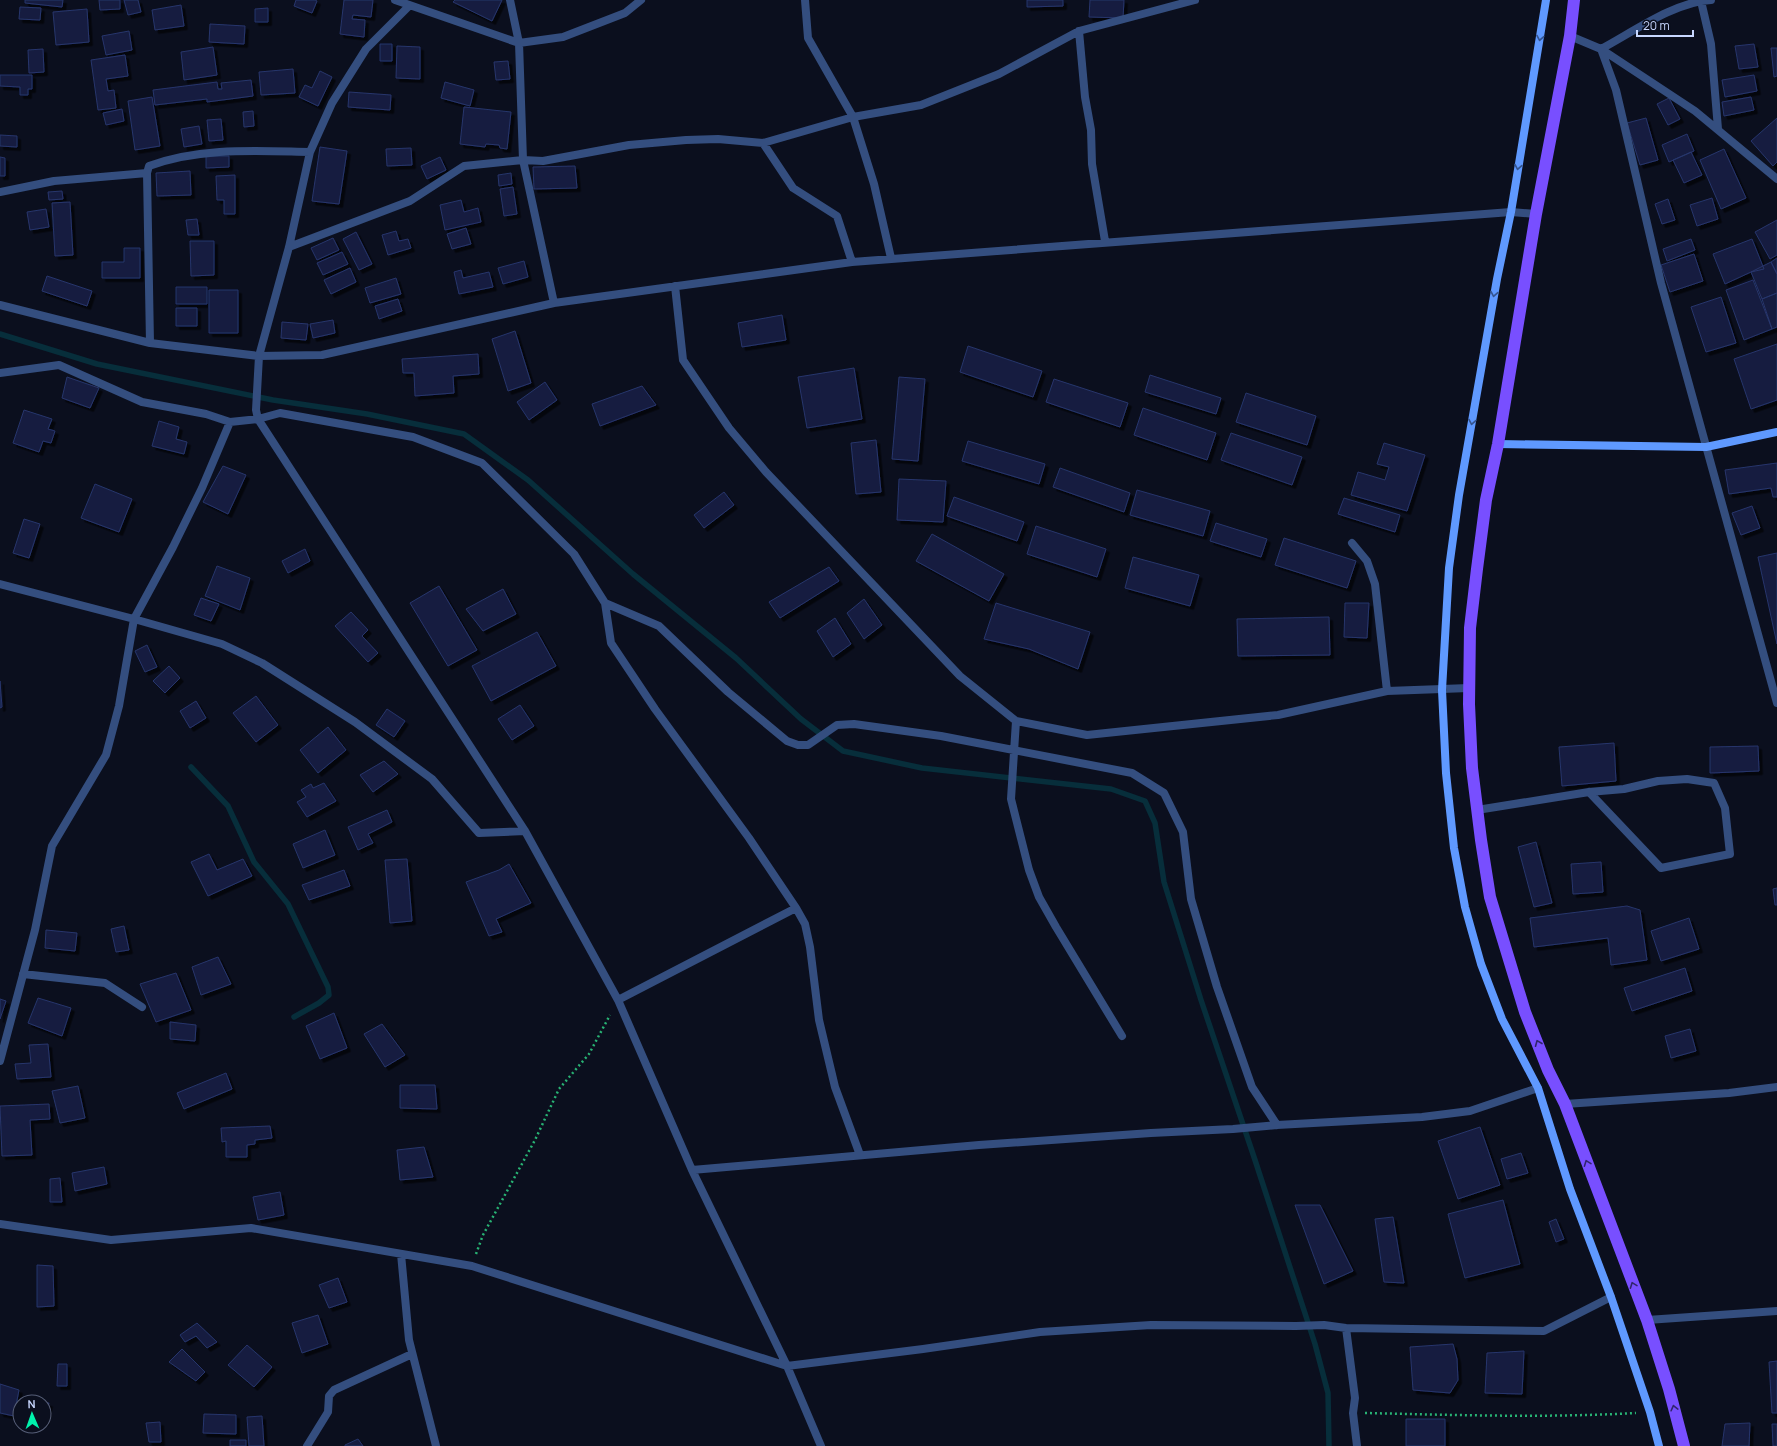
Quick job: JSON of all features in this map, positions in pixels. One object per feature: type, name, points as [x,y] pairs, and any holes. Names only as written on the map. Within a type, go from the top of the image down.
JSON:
[{"type":"main road","points":[[1546,0],[1511,212],[1497,279],[1459,495],[1449,568],[1442,690],[1446,772],[1454,848],[1465,907],[1480,964],[1502,1019],[1538,1088],[1570,1189],[1611,1297],[1650,1412],[1659,1446]]},
{"type":"main road","points":[[1574,0],[1570,36],[1536,214],[1498,444],[1486,500],[1476,569],[1470,628],[1469,688],[1472,768],[1490,897],[1505,950],[1525,1012],[1548,1070],[1565,1104],[1647,1320],[1669,1389],[1684,1446]]},
{"type":"main road","points":[[1498,444],[1706,447],[1777,432]]},
{"type":"street","points":[[395,0],[519,43],[563,37],[625,13],[641,0]]},
{"type":"street","points":[[510,0],[519,43],[523,160],[554,303]]},
{"type":"street","points":[[805,0],[808,38],[853,117],[874,184],[891,258]]},
{"type":"street","points":[[289,247],[410,201],[464,166],[523,160],[543,161],[629,145],[686,140],[718,139],[764,143],[853,117],[921,105],[1000,74],[1080,31],[1195,0]]},
{"type":"street","points":[[1601,49],[1670,12],[1700,1],[1710,0]]},
{"type":"street","points":[[1700,1],[1711,44],[1718,129]]},
{"type":"street","points":[[410,6],[366,49],[332,103],[310,152],[289,247],[259,356],[256,410],[258,419],[525,831],[618,1000],[692,1170],[787,1366],[821,1446]]},
{"type":"street","points":[[1080,31],[1086,97],[1091,130],[1092,164],[1105,242]]},
{"type":"street","points":[[1570,36],[1601,49],[1695,110],[1777,179]]},
{"type":"street","points":[[1601,49],[1616,90],[1661,283],[1777,703]]},
{"type":"street","points":[[764,143],[793,188],[837,216],[852,262]]},
{"type":"street","points":[[150,343],[147,173],[150,166],[165,161],[221,151],[310,152]]},
{"type":"street","points":[[0,192],[54,181],[147,173]]},
{"type":"street","points":[[0,305],[150,343],[259,356],[322,355],[554,303],[852,262],[1511,212],[1536,214]]},
{"type":"street","points":[[675,286],[683,360],[729,428],[766,472],[960,676],[1016,722],[1087,735],[1278,715],[1387,691],[1469,688]]},
{"type":"street","points":[[0,373],[59,365],[142,402],[206,414],[230,422],[258,419],[280,414],[413,437],[482,463],[574,554],[605,603],[611,644],[655,709],[749,838],[805,924],[810,946],[819,1020],[835,1087],[860,1155]]},
{"type":"street","points":[[0,1061],[34,930],[52,846],[106,755],[119,706],[134,619],[174,547],[202,488],[230,422]]},
{"type":"street","points":[[1352,543],[1367,561],[1375,584],[1387,691]]},
{"type":"street","points":[[0,584],[222,644],[262,663],[355,722],[432,779],[479,833],[525,831]]},
{"type":"street","points":[[605,603],[659,626],[728,692],[787,741],[798,745],[808,745],[837,725],[854,724],[941,736],[1132,773],[1164,794],[1183,832],[1191,899],[1217,987],[1252,1087],[1277,1125]]},
{"type":"street","points":[[1016,722],[1011,799],[1029,870],[1039,897],[1122,1036]]},
{"type":"street","points":[[1477,810],[1589,792],[1624,789],[1658,781],[1687,779],[1714,784],[1725,808],[1730,854],[1661,868],[1589,792]]},
{"type":"street","points":[[618,1000],[796,908]]},
{"type":"street","points":[[23,974],[105,983],[142,1007]]},
{"type":"street","points":[[1565,1104],[1729,1093],[1777,1087]]},
{"type":"street","points":[[692,1170],[860,1155],[1151,1133],[1422,1117],[1464,1112],[1538,1088]]},
{"type":"street","points":[[0,1224],[111,1240],[251,1228],[472,1266],[787,1366],[923,1350],[1040,1332],[1151,1325],[1324,1325],[1346,1328],[1544,1331],[1611,1297]]},
{"type":"street","points":[[401,1254],[409,1340],[436,1446]]},
{"type":"street","points":[[1647,1320],[1777,1311]]},
{"type":"street","points":[[1346,1328],[1355,1398],[1353,1413],[1356,1446]]},
{"type":"street","points":[[307,1446],[328,1412],[329,1396],[334,1390],[412,1354]]},
{"type":"path","points":[[472,1266],[483,1235],[536,1140],[559,1089],[589,1054],[618,1000]]},
{"type":"path","points":[[1353,1413],[1572,1416],[1650,1412]]},
{"type":"building","points":[[25,0],[63,0],[62,7],[25,3]]},
{"type":"building","points":[[99,0],[120,0],[120,9],[100,10]]},
{"type":"building","points":[[124,0],[138,0],[141,12],[128,15]]},
{"type":"building","points":[[296,0],[317,1],[312,13],[294,6]]},
{"type":"building","points":[[344,0],[373,0],[371,17],[353,15],[352,19],[365,20],[364,37],[340,34]]},
{"type":"building","points":[[455,0],[502,0],[492,21],[453,2]]},
{"type":"building","points":[[1027,0],[1063,0],[1063,6],[1027,7]]},
{"type":"building","points":[[1090,0],[1124,0],[1123,18],[1089,17]]},
{"type":"building","points":[[181,5],[184,26],[155,30],[152,10]]},
{"type":"building","points":[[20,7],[41,8],[40,20],[19,19]]},
{"type":"building","points":[[268,8],[268,22],[255,22],[255,9]]},
{"type":"building","points":[[87,9],[89,42],[56,45],[53,12]]},
{"type":"building","points":[[210,24],[245,26],[244,44],[209,42]]},
{"type":"building","points":[[129,31],[132,50],[106,55],[102,36]]},
{"type":"building","points":[[380,44],[392,44],[392,61],[380,61]]},
{"type":"building","points":[[1754,44],[1758,67],[1739,69],[1735,46]]},
{"type":"building","points":[[397,46],[420,47],[420,79],[396,78]]},
{"type":"building","points":[[213,47],[217,75],[184,80],[181,52]]},
{"type":"building","points":[[1771,48],[1777,48],[1777,76],[1774,77]]},
{"type":"building","points":[[43,49],[44,72],[29,73],[28,50]]},
{"type":"building","points":[[125,55],[128,76],[106,79],[108,91],[114,90],[116,108],[98,110],[91,60]]},
{"type":"building","points":[[508,61],[510,79],[496,80],[494,62]]},
{"type":"building","points":[[293,69],[295,93],[261,95],[259,72]]},
{"type":"building","points":[[320,71],[332,77],[318,106],[299,97],[305,85],[312,88]]},
{"type":"building","points":[[0,75],[32,75],[32,89],[28,89],[28,95],[20,95],[20,87],[0,86]]},
{"type":"building","points":[[1754,75],[1757,91],[1725,97],[1722,80]]},
{"type":"building","points":[[251,80],[253,96],[207,102],[207,99],[155,105],[153,90],[217,82],[218,89],[222,89],[221,83]]},
{"type":"building","points":[[445,82],[474,90],[470,106],[441,98]]},
{"type":"building","points":[[349,92],[391,95],[390,110],[348,107]]},
{"type":"building","points":[[152,97],[160,146],[135,150],[128,101]]},
{"type":"building","points":[[1751,97],[1754,110],[1724,116],[1722,102]]},
{"type":"building","points":[[1669,98],[1680,119],[1668,125],[1657,104]]},
{"type":"building","points":[[464,107],[511,112],[507,149],[500,148],[499,145],[486,144],[485,147],[460,144]]},
{"type":"building","points":[[122,109],[124,121],[106,125],[103,113]]},
{"type":"building","points":[[253,111],[254,126],[244,127],[243,112]]},
{"type":"building","points":[[1646,118],[1658,160],[1640,165],[1627,123]]},
{"type":"building","points":[[1777,118],[1777,162],[1773,166],[1751,141]]},
{"type":"building","points":[[221,119],[223,140],[209,141],[207,120]]},
{"type":"building","points":[[199,126],[202,144],[184,147],[181,129]]},
{"type":"building","points":[[1687,134],[1694,151],[1669,162],[1662,145]]},
{"type":"building","points":[[0,135],[17,136],[17,147],[0,146]]},
{"type":"building","points":[[320,147],[347,151],[339,204],[312,201]]},
{"type":"building","points":[[411,148],[412,165],[387,166],[386,149]]},
{"type":"building","points":[[1724,149],[1746,198],[1721,209],[1700,160]]},
{"type":"building","points":[[1691,152],[1702,175],[1684,183],[1673,160]]},
{"type":"building","points":[[206,156],[229,156],[229,167],[206,168]]},
{"type":"building","points":[[0,157],[5,158],[5,176],[0,176]]},
{"type":"building","points":[[440,157],[446,170],[427,179],[421,166]]},
{"type":"building","points":[[575,166],[577,188],[534,189],[533,167]]},
{"type":"building","points":[[190,171],[191,195],[157,196],[156,173]]},
{"type":"building","points":[[511,173],[512,184],[499,186],[498,175]]},
{"type":"building","points":[[235,175],[235,214],[224,214],[224,200],[217,200],[216,176]]},
{"type":"building","points":[[513,187],[517,214],[504,216],[500,189]]},
{"type":"building","points":[[62,191],[63,199],[49,200],[48,192]]},
{"type":"building","points":[[1712,198],[1718,219],[1697,226],[1690,205]]},
{"type":"building","points":[[1668,199],[1675,220],[1662,224],[1655,204]]},
{"type":"building","points":[[461,200],[464,212],[478,208],[481,222],[445,230],[440,205]]},
{"type":"building","points":[[70,202],[73,255],[55,256],[52,203]]},
{"type":"building","points":[[46,209],[49,227],[30,230],[27,212]]},
{"type":"building","points":[[197,219],[199,235],[188,235],[186,220]]},
{"type":"building","points":[[1777,220],[1777,255],[1770,259],[1755,232]]},
{"type":"building","points":[[466,228],[471,244],[452,249],[447,234]]},
{"type":"building","points":[[396,231],[399,241],[408,239],[411,248],[388,255],[382,235]]},
{"type":"building","points":[[356,232],[372,264],[359,270],[343,239]]},
{"type":"building","points":[[333,238],[339,250],[317,260],[311,248]]},
{"type":"building","points":[[1691,239],[1695,250],[1667,261],[1663,249]]},
{"type":"building","points":[[1752,239],[1764,269],[1751,272],[1725,284],[1713,254]]},
{"type":"building","points":[[190,241],[214,241],[214,275],[191,276]]},
{"type":"building","points":[[124,248],[140,248],[140,278],[102,278],[102,262],[124,262]]},
{"type":"building","points":[[342,252],[348,264],[323,275],[317,263]]},
{"type":"building","points":[[1694,254],[1703,281],[1670,292],[1661,265]]},
{"type":"building","points":[[1777,258],[1777,274],[1771,262]]},
{"type":"building","points":[[524,261],[528,277],[503,284],[498,268]]},
{"type":"building","points":[[1771,262],[1777,274],[1777,293],[1762,299],[1751,272]]},
{"type":"building","points":[[350,268],[356,282],[331,294],[324,280]]},
{"type":"building","points":[[461,270],[463,278],[489,272],[493,287],[459,294],[454,272]]},
{"type":"building","points":[[47,276],[92,291],[87,306],[42,291]]},
{"type":"building","points":[[396,278],[401,294],[370,303],[365,288]]},
{"type":"building","points":[[1753,280],[1772,329],[1744,340],[1726,290]]},
{"type":"building","points":[[176,287],[207,287],[207,304],[176,304]]},
{"type":"building","points":[[209,290],[238,290],[238,333],[209,333]]},
{"type":"building","points":[[1777,293],[1777,327],[1772,329],[1762,299]]},
{"type":"building","points":[[1721,297],[1736,343],[1706,352],[1691,307]]},
{"type":"building","points":[[398,299],[402,311],[379,319],[375,306]]},
{"type":"building","points":[[176,308],[197,308],[197,326],[176,326]]},
{"type":"building","points":[[782,315],[786,340],[742,347],[738,323]]},
{"type":"building","points":[[333,320],[335,333],[313,338],[310,324]]},
{"type":"building","points":[[282,322],[308,324],[306,340],[281,338]]},
{"type":"building","points":[[515,331],[531,383],[508,391],[492,339]]},
{"type":"building","points":[[1777,344],[1777,400],[1751,409],[1734,359]]},
{"type":"building","points":[[968,346],[1042,371],[1033,397],[960,372]]},
{"type":"building","points":[[478,354],[479,374],[453,376],[454,393],[415,396],[414,373],[403,373],[402,359]]},
{"type":"building","points":[[854,368],[862,419],[807,428],[798,377]]},
{"type":"building","points":[[1150,375],[1221,398],[1216,414],[1145,392]]},
{"type":"building","points":[[67,377],[99,388],[90,408],[62,398]]},
{"type":"building","points":[[899,377],[925,379],[918,461],[892,459]]},
{"type":"building","points":[[1054,379],[1128,403],[1120,427],[1046,402]]},
{"type":"building","points":[[545,382],[557,400],[529,420],[517,402]]},
{"type":"building","points":[[642,386],[656,405],[600,426],[592,404]]},
{"type":"building","points":[[1246,393],[1316,416],[1307,445],[1236,422]]},
{"type":"building","points":[[1143,408],[1216,433],[1207,460],[1134,435]]},
{"type":"building","points":[[24,410],[52,419],[48,429],[55,431],[51,443],[43,441],[39,452],[13,443]]},
{"type":"building","points":[[159,421],[179,427],[176,439],[187,442],[184,454],[152,446]]},
{"type":"building","points":[[1231,433],[1302,457],[1292,485],[1221,460]]},
{"type":"building","points":[[876,440],[881,492],[856,494],[851,443]]},
{"type":"building","points":[[968,441],[1045,464],[1039,484],[962,461]]},
{"type":"building","points":[[1384,443],[1425,455],[1407,511],[1351,495],[1358,472],[1385,480],[1389,467],[1377,464]]},
{"type":"building","points":[[1777,463],[1777,497],[1773,497],[1771,488],[1729,494],[1725,470]]},
{"type":"building","points":[[223,466],[246,475],[228,514],[203,502]]},
{"type":"building","points":[[1060,468],[1130,493],[1124,512],[1053,487]]},
{"type":"building","points":[[899,479],[946,481],[943,522],[897,520]]},
{"type":"building","points":[[95,484],[132,499],[119,532],[81,518]]},
{"type":"building","points":[[1137,490],[1210,511],[1203,536],[1130,515]]},
{"type":"building","points":[[724,492],[734,505],[704,528],[694,515]]},
{"type":"building","points":[[954,497],[1024,522],[1017,541],[947,516]]},
{"type":"building","points":[[1344,498],[1400,515],[1395,532],[1338,514]]},
{"type":"building","points":[[1752,506],[1760,528],[1741,535],[1732,513]]},
{"type":"building","points":[[24,519],[40,524],[29,558],[13,553]]},
{"type":"building","points":[[1216,523],[1267,539],[1261,557],[1210,541]]},
{"type":"building","points":[[1036,526],[1106,549],[1097,577],[1027,554]]},
{"type":"building","points":[[932,534],[1004,574],[989,601],[916,561]]},
{"type":"building","points":[[1284,538],[1356,561],[1347,588],[1275,565]]},
{"type":"building","points":[[305,549],[310,561],[288,573],[282,561]]},
{"type":"building","points":[[1777,553],[1777,644],[1758,557]]},
{"type":"building","points":[[1133,557],[1199,575],[1190,606],[1125,588]]},
{"type":"building","points":[[217,566],[250,578],[240,610],[205,596]]},
{"type":"building","points":[[829,567],[839,581],[780,618],[769,602]]},
{"type":"building","points":[[439,586],[477,650],[448,666],[410,603]]},
{"type":"building","points":[[503,589],[516,614],[483,631],[466,609]]},
{"type":"building","points":[[201,598],[219,604],[211,621],[194,615]]},
{"type":"building","points":[[864,599],[882,625],[864,639],[847,613]]},
{"type":"building","points":[[996,603],[1090,632],[1078,669],[1029,649],[984,639]]},
{"type":"building","points":[[1345,603],[1369,603],[1367,638],[1344,637]]},
{"type":"building","points":[[351,612],[368,630],[362,636],[378,653],[368,662],[335,626]]},
{"type":"building","points":[[1329,617],[1330,655],[1238,656],[1237,619]]},
{"type":"building","points":[[835,618],[851,644],[833,657],[817,631]]},
{"type":"building","points":[[537,632],[556,666],[491,701],[472,666]]},
{"type":"building","points":[[147,645],[157,667],[145,672],[135,651]]},
{"type":"building","points":[[169,666],[180,678],[165,693],[153,681]]},
{"type":"building","points":[[0,681],[2,707],[0,708]]},
{"type":"building","points":[[256,696],[278,725],[256,742],[233,713]]},
{"type":"building","points":[[196,701],[206,718],[190,728],[180,711]]},
{"type":"building","points":[[520,705],[534,726],[512,740],[498,719]]},
{"type":"building","points":[[387,709],[405,721],[394,737],[376,725]]},
{"type":"building","points":[[328,727],[346,750],[318,773],[300,750]]},
{"type":"building","points":[[1614,743],[1616,781],[1562,786],[1559,747]]},
{"type":"building","points":[[1758,746],[1759,771],[1710,773],[1710,747]]},
{"type":"building","points":[[384,761],[398,774],[373,792],[360,775]]},
{"type":"building","points":[[324,783],[336,801],[307,817],[297,802],[306,797],[301,790],[311,784],[313,788]]},
{"type":"building","points":[[387,810],[392,822],[368,834],[373,843],[358,850],[348,827]]},
{"type":"building","points":[[325,830],[335,855],[303,868],[293,844]]},
{"type":"building","points":[[1536,842],[1552,903],[1534,907],[1518,847]]},
{"type":"building","points":[[209,854],[217,870],[243,859],[252,876],[208,896],[191,862]]},
{"type":"building","points":[[407,859],[412,921],[390,923],[385,860]]},
{"type":"building","points":[[1601,862],[1603,892],[1573,894],[1571,864]]},
{"type":"building","points":[[509,864],[531,903],[496,919],[502,932],[489,936],[466,882],[499,870]]},
{"type":"building","points":[[344,870],[350,886],[309,900],[302,885]]},
{"type":"building","points":[[1777,888],[1777,905],[1775,905],[1773,889]]},
{"type":"building","points":[[1627,906],[1640,910],[1647,960],[1611,965],[1608,938],[1534,947],[1530,918]]},
{"type":"building","points":[[1689,918],[1699,949],[1661,961],[1651,931]]},
{"type":"building","points":[[124,926],[129,950],[116,952],[111,929]]},
{"type":"building","points":[[46,930],[77,933],[75,951],[45,948]]},
{"type":"building","points":[[218,957],[231,984],[201,995],[192,967]]},
{"type":"building","points":[[1685,968],[1692,991],[1632,1011],[1624,988]]},
{"type":"building","points":[[176,973],[191,1010],[156,1022],[140,984]]},
{"type":"building","points":[[38,998],[71,1008],[62,1036],[28,1023]]},
{"type":"building","points":[[0,999],[6,1001],[0,1019]]},
{"type":"building","points":[[334,1013],[347,1048],[320,1059],[306,1026]]},
{"type":"building","points":[[170,1022],[196,1025],[195,1041],[170,1039]]},
{"type":"building","points":[[382,1024],[405,1055],[385,1067],[364,1034]]},
{"type":"building","points":[[1690,1029],[1696,1051],[1671,1058],[1665,1036]]},
{"type":"building","points":[[48,1044],[51,1077],[17,1079],[15,1064],[31,1063],[29,1045]]},
{"type":"building","points":[[226,1073],[232,1089],[184,1109],[177,1093]]},
{"type":"building","points":[[400,1085],[435,1085],[437,1109],[400,1108]]},
{"type":"building","points":[[78,1086],[85,1118],[60,1123],[52,1091]]},
{"type":"building","points":[[49,1104],[50,1119],[30,1120],[32,1155],[2,1156],[0,1106]]},
{"type":"building","points":[[270,1126],[272,1138],[255,1140],[255,1144],[247,1145],[247,1157],[226,1157],[226,1141],[222,1142],[221,1128]]},
{"type":"building","points":[[1480,1127],[1500,1185],[1458,1199],[1438,1141]]},
{"type":"building","points":[[424,1147],[433,1177],[400,1180],[397,1150]]},
{"type":"building","points":[[1521,1153],[1528,1173],[1507,1179],[1501,1159]]},
{"type":"building","points":[[104,1167],[107,1184],[75,1191],[72,1173]]},
{"type":"building","points":[[60,1178],[62,1202],[50,1202],[50,1179]]},
{"type":"building","points":[[280,1192],[284,1215],[258,1220],[253,1197]]},
{"type":"building","points":[[1503,1200],[1520,1264],[1465,1278],[1448,1214]]},
{"type":"building","points":[[1295,1205],[1320,1205],[1353,1271],[1324,1284]]},
{"type":"building","points":[[1393,1217],[1404,1283],[1384,1282],[1375,1219]]},
{"type":"building","points":[[1556,1219],[1564,1239],[1556,1242],[1549,1222]]},
{"type":"building","points":[[37,1265],[53,1266],[54,1306],[37,1307]]},
{"type":"building","points":[[338,1278],[347,1302],[329,1308],[319,1285]]},
{"type":"building","points":[[318,1315],[328,1344],[302,1353],[292,1323]]},
{"type":"building","points":[[197,1323],[217,1342],[207,1348],[196,1336],[185,1342],[180,1335]]},
{"type":"building","points":[[1453,1344],[1457,1359],[1458,1380],[1450,1393],[1413,1390],[1410,1347]]},
{"type":"building","points":[[247,1345],[272,1367],[254,1387],[228,1365]]},
{"type":"building","points":[[182,1349],[205,1372],[196,1381],[169,1362]]},
{"type":"building","points":[[1524,1351],[1522,1394],[1485,1393],[1487,1353]]},
{"type":"building","points":[[1777,1361],[1777,1413],[1772,1413],[1769,1362]]},
{"type":"building","points":[[58,1364],[67,1364],[67,1386],[57,1386]]},
{"type":"building","points":[[0,1384],[19,1390],[18,1394],[12,1394],[12,1416],[0,1413]]},
{"type":"building","points":[[204,1414],[236,1415],[236,1434],[203,1433]]},
{"type":"building","points":[[262,1416],[264,1446],[249,1446],[247,1417]]},
{"type":"building","points":[[1406,1419],[1445,1419],[1445,1446],[1406,1446]]},
{"type":"building","points":[[160,1422],[161,1442],[149,1442],[146,1423]]},
{"type":"building","points":[[1750,1423],[1749,1446],[1722,1446],[1725,1424]]},
{"type":"building","points":[[1772,1424],[1777,1424],[1777,1446],[1773,1446]]},
{"type":"building","points":[[358,1439],[363,1446],[345,1446],[345,1445]]},
{"type":"building","points":[[230,1440],[246,1440],[246,1446],[230,1446]]},
{"type":"waterway","points":[[0,334],[97,364],[273,400],[367,414],[464,434],[528,480],[633,574],[736,658],[801,719],[843,751],[922,768],[1111,789],[1145,801],[1155,823],[1164,882],[1201,1000],[1315,1344],[1328,1393],[1329,1446]]},
{"type":"waterway","points":[[191,767],[228,806],[254,862],[288,904],[328,987],[329,995],[319,1003],[294,1017]]}]
